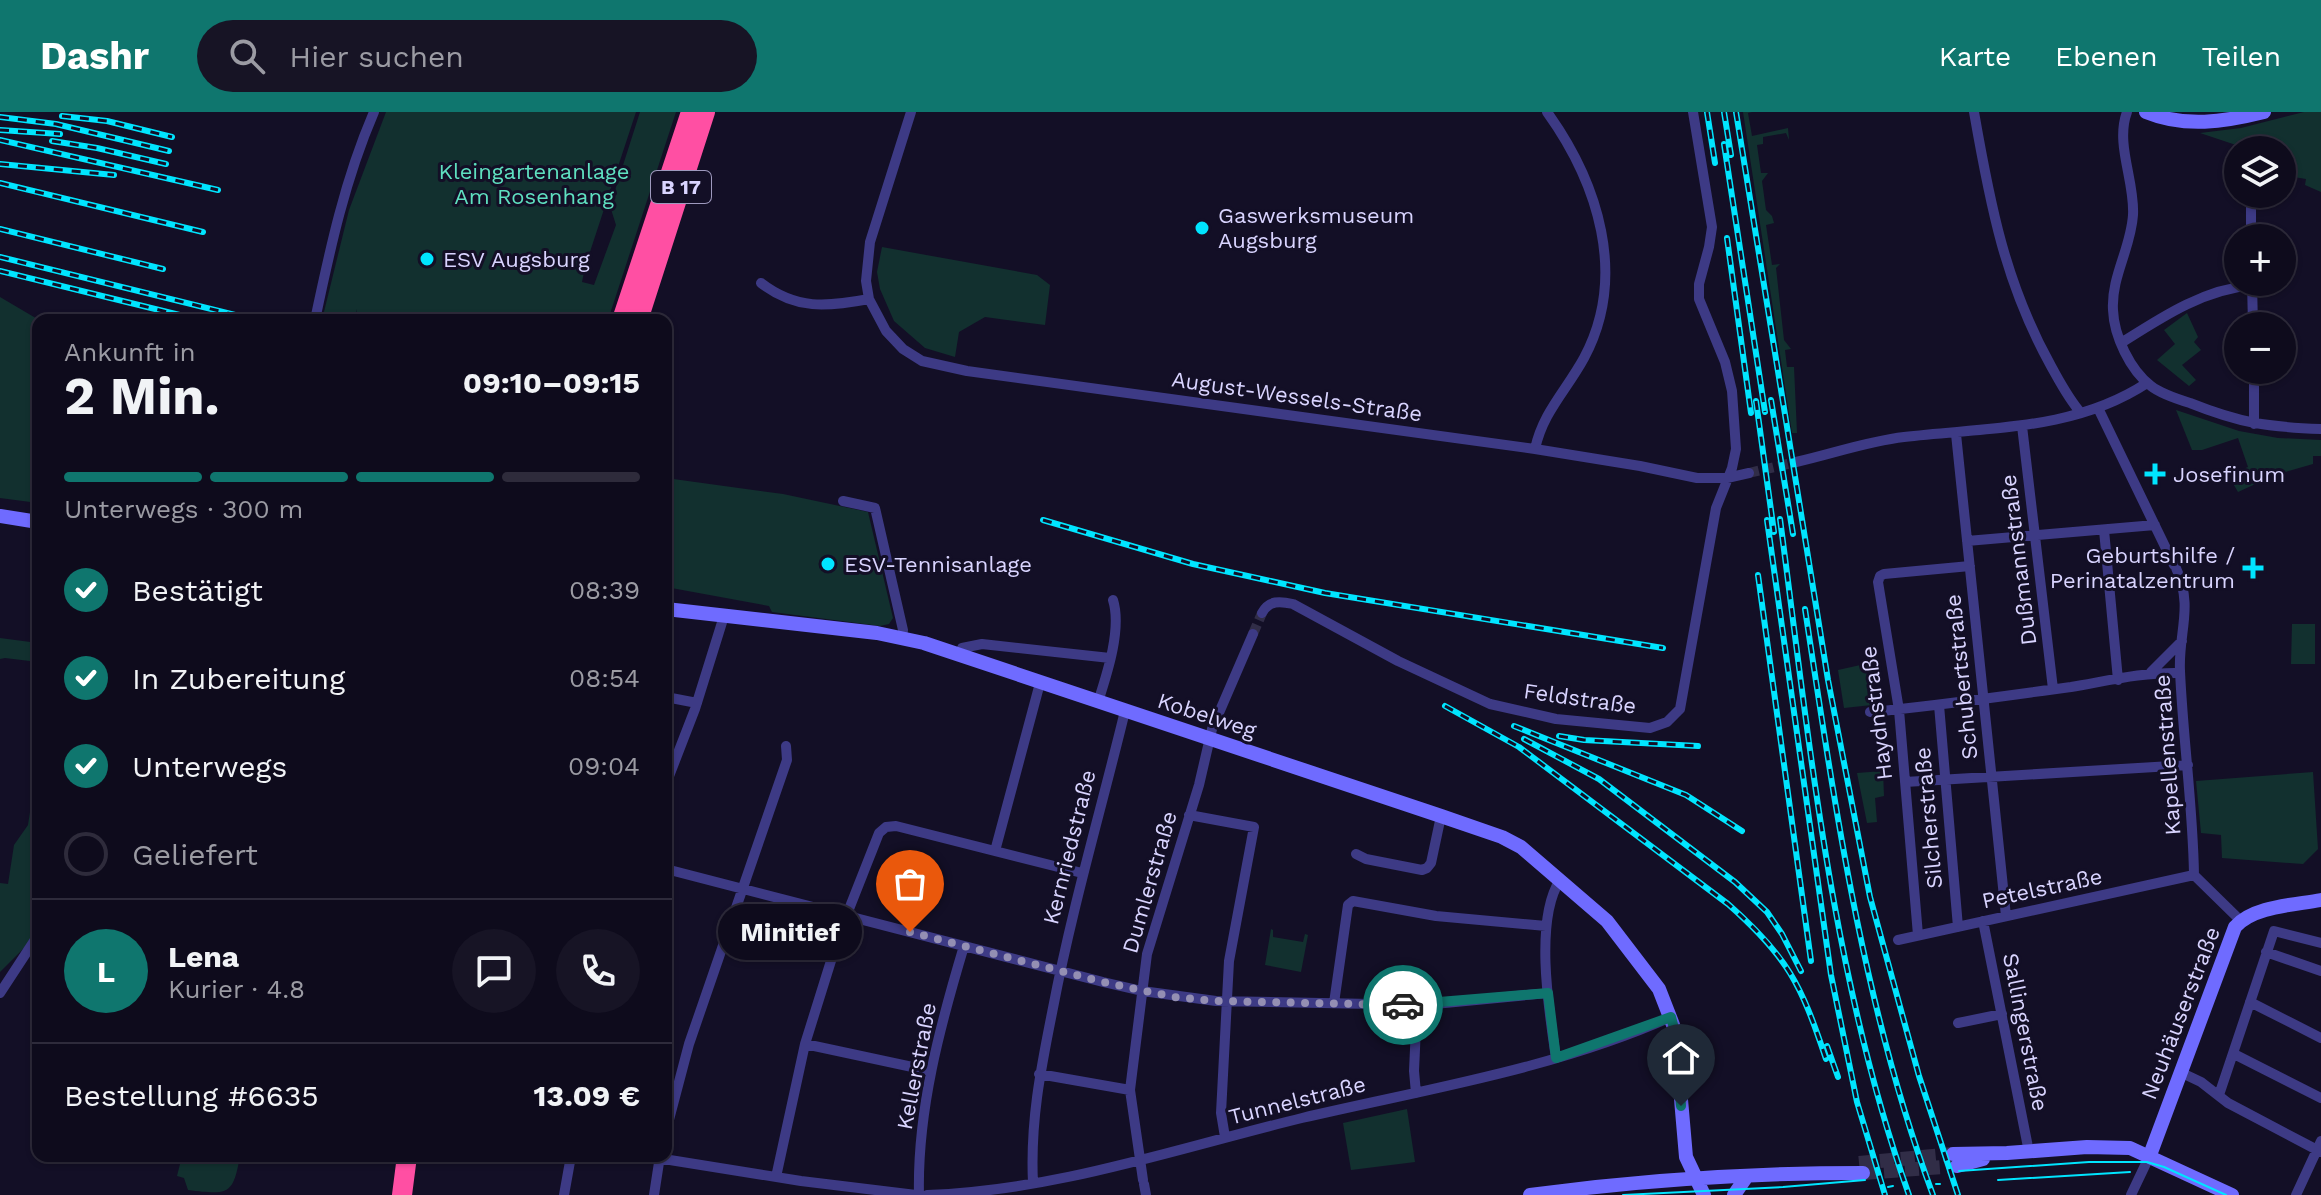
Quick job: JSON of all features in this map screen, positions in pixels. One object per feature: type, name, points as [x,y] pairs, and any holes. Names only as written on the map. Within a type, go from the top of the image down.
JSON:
[{"type":"highway","name":"B 17","points":[[624,314],[691,112]]},
{"type":"highway","name":"B 17","points":[[640,314],[705,112]]},
{"type":"highway","points":[[389,1195],[393,1162]]},
{"type":"highway","points":[[402,1195],[406,1162]]},
{"type":"street","points":[[316,314],[343,196],[374,112]]},
{"type":"street","points":[[761,283],[780,297],[794,302],[824,305],[869,299],[866,281],[870,242],[911,112]]},
{"type":"street","points":[[1535,449],[1539,427],[1574,376],[1594,334],[1605,272],[1603,236],[1588,183],[1576,157],[1547,112]]},
{"type":"street","name":"Feldstraße","points":[[1262,613],[1265,607],[1277,602],[1293,604],[1398,661],[1490,704],[1556,719],[1650,728],[1667,722],[1680,709],[1716,508],[1735,460],[1736,434],[1725,362],[1699,299],[1699,284],[1712,227],[1693,112]]},
{"type":"street","points":[[1974,112],[1996,232],[2006,263],[2031,329],[2069,398],[2081,413]]},
{"type":"street","points":[[2127,112],[2123,134],[2132,188],[2133,217],[2115,283],[2113,307],[2121,343],[2147,383],[2183,401],[2254,424],[2321,429]]},
{"type":"street","points":[[2146,112],[2174,121],[2196,122],[2264,112]]},
{"type":"street","points":[[2121,343],[2166,314],[2224,290]]},
{"type":"street","name":"August-Wessels-Straße","points":[[869,299],[886,331],[903,349],[932,364],[971,372],[1535,449],[1697,478],[1727,478],[1749,473]]},
{"type":"street","points":[[1796,462],[1898,438],[2057,421],[2098,408],[2147,383]]},
{"type":"street","points":[[2254,384],[2254,424]]},
{"type":"street","name":"Kapellenstraße","points":[[2098,408],[2182,584],[2186,622],[2180,673],[2194,875]]},
{"type":"street","name":"Dußmannstraße","points":[[2022,426],[2053,689]]},
{"type":"street","name":"Schubertstraße","points":[[1956,434],[2006,916]]},
{"type":"street","points":[[843,501],[875,508],[903,630],[902,638]]},
{"type":"street","points":[[0,516],[32,521]]},
{"type":"street","points":[[1967,541],[2155,525]]},
{"type":"street","points":[[2104,530],[2118,680]]},
{"type":"street","name":"Haydnstraße","points":[[1918,935],[1899,710],[1878,582],[1880,576],[1970,566]]},
{"type":"street","points":[[1098,702],[1110,658],[1117,611],[1113,600]]},
{"type":"street","name":"Kobelweg","points":[[672,610],[902,638],[960,654],[1441,816],[1502,837],[1521,847],[1607,921],[1659,989],[1676,1036],[1686,1157],[1704,1195]]},
{"type":"street","points":[[672,768],[697,703],[724,616]]},
{"type":"street","points":[[1209,739],[1230,681],[1253,634]]},
{"type":"street","points":[[2151,672],[2182,641]]},
{"type":"street","name":"Kobelweg","points":[[960,654],[962,648],[982,644],[1110,658]]},
{"type":"street","points":[[1870,712],[1984,700],[2118,680],[2151,672],[2180,673]]},
{"type":"street","points":[[995,851],[1040,683]]},
{"type":"street","points":[[672,698],[697,703]]},
{"type":"street","name":"Silcherstraße","points":[[1939,705],[1958,927]]},
{"type":"street","name":"Kernriedstraße","points":[[1033,1183],[1032,1122],[1059,970],[1125,711]]},
{"type":"street","name":"Dumlerstraße","points":[[1144,1186],[1130,1090],[1147,954],[1209,739]]},
{"type":"street","points":[[672,1108],[689,1044],[787,760],[786,746]]},
{"type":"street","points":[[1905,782],[2188,765]]},
{"type":"street","points":[[1189,815],[1254,827],[1229,961],[1221,1118],[1225,1137]]},
{"type":"street","points":[[1356,854],[1366,859],[1422,870],[1427,868],[1431,863],[1441,816]]},
{"type":"street","points":[[776,1177],[805,1044],[846,917],[879,833],[886,827],[896,826],[1082,873]]},
{"type":"street","points":[[672,871],[1142,991],[1188,998],[1417,1005],[1548,993]]},
{"type":"street","points":[[2194,875],[2241,921]]},
{"type":"street","name":"Petelstraße","points":[[1898,940],[2194,875]]},
{"type":"street","points":[[1556,1058],[1548,993],[1546,926],[1550,901],[1560,880]]},
{"type":"street","name":"Neuhäuserstraße","points":[[2150,1155],[2231,936],[2241,921],[2254,914],[2321,900]]},
{"type":"street","points":[[1334,1003],[1350,902],[1436,916],[1546,926]]},
{"type":"street","name":"Sallingerstraße","points":[[1983,921],[2029,1152]]},
{"type":"street","points":[[2219,1095],[2274,931],[2321,943]]},
{"type":"street","points":[[0,993],[32,944]]},
{"type":"street","name":"Kellerstraße","points":[[917,1195],[931,1071],[964,946]]},
{"type":"street","points":[[2266,952],[2321,971]]},
{"type":"street","points":[[2250,1002],[2321,1038]]},
{"type":"street","points":[[1416,1093],[1417,1005]]},
{"type":"street","points":[[1958,1023],[2002,1014]]},
{"type":"street","name":"Tunnelstraße","points":[[927,1195],[974,1193],[1140,1161],[1225,1137],[1556,1058],[1671,1017]]},
{"type":"street","points":[[805,1044],[931,1071]]},
{"type":"street","points":[[2234,1054],[2321,1098]]},
{"type":"street","points":[[2182,1073],[2192,1076],[2228,1103],[2320,1148],[2296,1195]]},
{"type":"street","points":[[1039,1074],[1130,1090]]},
{"type":"street","points":[[1955,1160],[2106,1146],[2130,1148],[2232,1195]]},
{"type":"street","points":[[2131,1195],[2150,1155]]},
{"type":"street","points":[[672,1159],[776,1177],[917,1195]]},
{"type":"street","points":[[564,1195],[570,1162]]},
{"type":"street","points":[[654,1195],[659,1162]]},
{"type":"street","points":[[1530,1195],[1695,1179],[1861,1168]]},
{"type":"street","points":[[1734,1195],[1747,1176]]},
{"type":"green space","name":"Kleingartenanlage Am Rosenhang","points":[[386,112],[636,112],[585,267],[582,282],[594,285],[616,225],[610,206],[640,112],[676,112],[610,314],[356,314],[357,309],[355,314],[323,314],[349,210]]},
{"type":"green space","points":[[1743,112],[1752,112],[1748,113],[1752,136],[1788,128],[1789,140],[1786,133],[1763,137],[1763,144],[1757,145],[1761,173],[1768,173],[1762,181],[1766,210],[1774,223],[1766,225],[1772,265],[1780,264],[1776,268],[1784,340],[1791,349],[1785,350],[1787,367],[1794,367],[1797,433],[1792,433]]},
{"type":"green space","points":[[2304,112],[2321,112],[2321,192],[2305,185],[2306,179],[2296,177],[2296,136],[2224,136],[2224,141],[2200,133],[2241,128]]},
{"type":"green space","points":[[882,247],[1037,275],[1050,285],[1045,325],[985,317],[959,332],[955,357],[925,348],[894,321],[880,289],[877,272]]},
{"type":"green space","points":[[0,297],[32,316],[32,502],[0,498]]},
{"type":"green space","points":[[2187,313],[2198,337],[2194,342],[2201,350],[2182,365],[2196,380],[2189,386],[2157,360],[2175,344],[2164,330]]},
{"type":"green space","points":[[2176,410],[2239,431],[2278,438],[2321,440],[2321,456],[2313,456],[2313,464],[2275,475],[2238,492],[2228,475],[2248,467],[2238,438],[2202,450],[2192,450]]},
{"type":"green space","points":[[672,479],[783,494],[868,512],[893,618],[889,624],[880,626],[772,612],[769,606],[672,588]]},
{"type":"green space","points":[[2292,624],[2315,624],[2315,664],[2291,664]]},
{"type":"green space","points":[[0,638],[32,642],[32,661],[0,659]]},
{"type":"green space","points":[[1865,664],[1872,705],[1844,708],[1838,670]]},
{"type":"green space","points":[[1883,771],[1884,796],[1875,798],[1877,822],[1867,823],[1857,773]]},
{"type":"green space","points":[[2313,772],[2318,849],[2303,864],[2222,858],[2221,835],[2201,833],[2196,781]]},
{"type":"green space","points":[[32,799],[32,935],[25,947],[0,972],[0,883],[8,884],[14,845],[28,825]]},
{"type":"green space","points":[[1271,929],[1273,937],[1303,942],[1305,934],[1308,935],[1301,972],[1265,965]]},
{"type":"green space","points":[[1407,1109],[1415,1162],[1351,1170],[1343,1123]]},
{"type":"green space","points":[[180,1162],[239,1162],[231,1185],[221,1192],[188,1190],[184,1178],[177,1176]]},
{"type":"tunnel","points":[[1749,473],[1796,462]]},
{"type":"tunnel","points":[[1253,634],[1262,613]]},
{"type":"tunnel","points":[[1859,1163],[1953,1154]]},
{"type":"tunnel","points":[[1863,1173],[1957,1166]]},
{"type":"tram line","points":[[1959,1171],[2089,1162],[2147,1162],[2226,1195]]},
{"type":"tram line","points":[[1998,1180],[2130,1172]]},
{"type":"tram line","points":[[1623,1195],[1865,1180]]},
{"type":"tram line","points":[[1888,1187],[1893,1186]]},
{"type":"railway","points":[[1707,112],[1715,163]]},
{"type":"railway","points":[[1724,112],[1731,155]]},
{"type":"railway","points":[[1736,112],[1828,680],[1870,897],[1919,1076],[1958,1195]]},
{"type":"railway","points":[[62,116],[107,121],[172,137]]},
{"type":"railway","points":[[0,117],[56,124],[169,151]]},
{"type":"railway","points":[[0,130],[60,134]]},
{"type":"railway","points":[[0,140],[218,190]]},
{"type":"railway","points":[[52,141],[166,164]]},
{"type":"railway","points":[[1724,144],[1765,412]]},
{"type":"railway","points":[[0,164],[114,175]]},
{"type":"railway","points":[[0,183],[203,232]]},
{"type":"railway","points":[[0,229],[163,269]]},
{"type":"railway","points":[[1727,238],[1751,413]]},
{"type":"railway","points":[[0,257],[232,314]]},
{"type":"railway","points":[[0,271],[176,314]]},
{"type":"railway","points":[[1771,400],[1793,534]]},
{"type":"railway","points":[[1756,401],[1774,532]]},
{"type":"railway","points":[[1780,519],[1814,776],[1842,946],[1883,1113],[1909,1195]]},
{"type":"railway","points":[[1043,520],[1193,564],[1325,593],[1663,648]]},
{"type":"railway","points":[[1767,520],[1831,975],[1857,1102],[1885,1195]]},
{"type":"railway","points":[[1758,575],[1811,961]]},
{"type":"railway","points":[[1805,609],[1840,831],[1870,979],[1888,1052],[1933,1195]]},
{"type":"railway","points":[[1445,706],[1519,747],[1728,904],[1765,940],[1790,973],[1809,1011],[1826,1059]]},
{"type":"railway","points":[[1514,726],[1686,795],[1742,831]]},
{"type":"railway","points":[[1559,736],[1698,746]]},
{"type":"railway","points":[[1524,739],[1599,779],[1735,882],[1767,912],[1801,971]]},
{"type":"railway","points":[[1827,1046],[1838,1077]]},
{"type":"way so far","points":[[910,932],[1103,982],[1174,997],[1216,1001],[1403,1005]]},
{"type":"place","name":"Gaswerksmuseum Augsburg","points":[[1202,228]]},
{"type":"place","name":"ESV Augsburg","points":[[427,259]]},
{"type":"place","name":"Josefinum","points":[[2155,474]]},
{"type":"place","name":"ESV-Tennisanlage","points":[[828,564]]},
{"type":"place","name":"Geburtshilfe / Perinatalzentrum","points":[[2253,568]]},
{"type":"place","name":"Minitief","points":[[910,932]]},
{"type":"route","points":[[1403,1005],[1548,993],[1556,1058],[1671,1017],[1676,1036],[1681,1106]]}]
